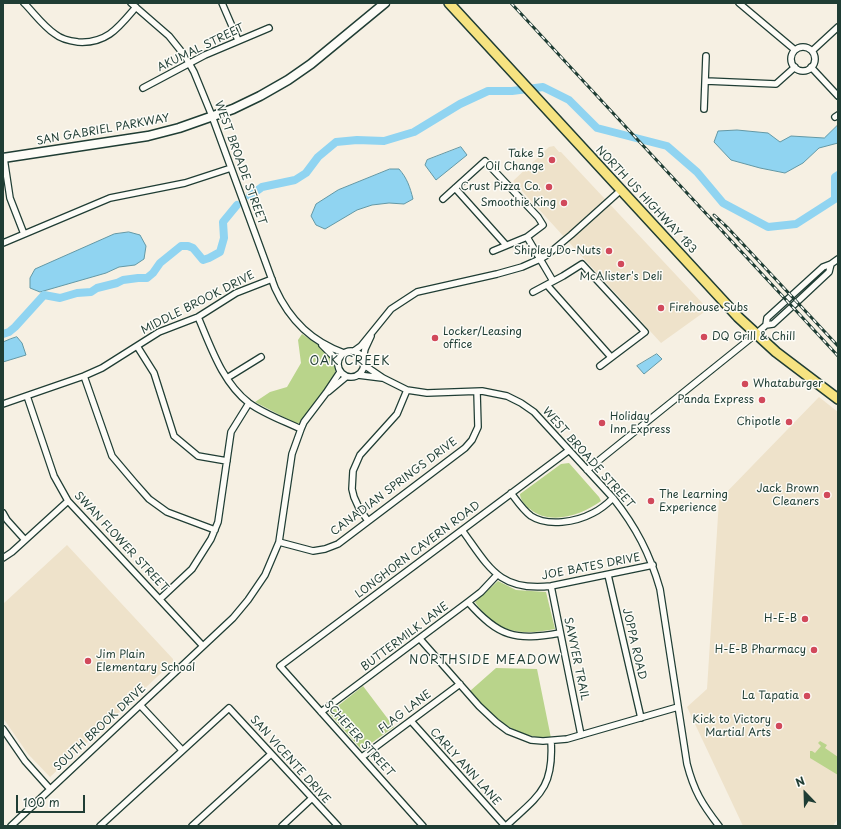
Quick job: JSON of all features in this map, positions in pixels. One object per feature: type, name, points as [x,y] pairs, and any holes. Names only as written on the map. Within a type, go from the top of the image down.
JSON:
[{"type":"main road","name":"NORTH US HIGHWAY 183","points":[[449,3],[729,307],[756,334],[800,371],[838,399]]},
{"type":"street","points":[[24,3],[49,30],[56,35],[73,42],[93,41],[112,33],[122,23],[134,5]]},
{"type":"street","points":[[222,3],[238,40]]},
{"type":"street","name":"SAN GABRIEL PARKWAY","points":[[4,158],[148,136],[179,128],[233,109],[288,80],[311,64],[385,3]]},
{"type":"street","points":[[739,3],[795,50]]},
{"type":"street","name":"WEST BROADE STREET","points":[[134,5],[162,29],[177,46],[189,63],[198,81],[282,303],[301,328],[315,338],[338,361]]},
{"type":"street","points":[[812,51],[838,27]]},
{"type":"street","name":"AKUMAL STREET","points":[[143,88],[189,63],[238,40],[269,28]]},
{"type":"street","points":[[806,47],[812,51],[815,59],[811,67],[802,70],[795,67],[792,61],[795,50],[806,47]]},
{"type":"street","points":[[704,109],[706,56]]},
{"type":"street","points":[[706,81],[776,84],[795,67]]},
{"type":"street","points":[[811,67],[838,96]]},
{"type":"street","points":[[4,158],[10,198],[24,234]]},
{"type":"street","points":[[443,199],[485,161],[538,217],[543,225],[527,237],[493,251]]},
{"type":"street","points":[[3,242],[110,198],[186,183],[231,168]]},
{"type":"street","points":[[455,188],[506,246]]},
{"type":"street","points":[[374,329],[365,349],[364,362],[361,372],[354,377],[346,377],[340,372],[338,361],[344,353],[354,351],[361,346],[374,329],[391,310],[417,292],[497,274],[522,267],[540,259],[571,235],[621,190]]},
{"type":"street","points":[[527,237],[553,281]]},
{"type":"street","points":[[587,470],[756,334],[766,325],[767,318],[823,267],[838,259]]},
{"type":"street","points":[[533,292],[582,264],[645,332],[600,366]]},
{"type":"street","name":"MIDDLE BROOK DRIVE","points":[[3,404],[84,376],[116,361],[159,332],[198,317],[236,293],[272,279]]},
{"type":"street","points":[[547,285],[611,357]]},
{"type":"street","points":[[198,317],[221,370],[236,390],[249,403],[301,429]]},
{"type":"street","name":"WEST BROADE STREET","points":[[315,338],[344,353]]},
{"type":"street","points":[[137,346],[154,373],[174,436],[198,456],[227,461]]},
{"type":"street","points":[[354,351],[361,356],[364,362]]},
{"type":"street","points":[[227,378],[261,357]]},
{"type":"street","name":"WEST BROADE STREET","points":[[364,362],[383,378],[407,390],[427,393],[482,391],[507,396],[521,403],[534,412],[625,513],[641,540],[653,565],[660,589],[687,764],[691,778],[703,805],[720,826]]},
{"type":"street","name":"SOUTH BROOK DRIVE","points":[[11,826],[233,618],[248,600],[265,575],[279,542],[292,454],[301,429],[304,422],[340,372]]},
{"type":"street","name":"WEST BROADE STREET","points":[[358,375],[383,378]]},
{"type":"street","points":[[84,376],[112,456],[134,482],[149,499],[167,512],[215,530]]},
{"type":"street","name":"SOUTH BROOK DRIVE","points":[[326,393],[346,377]]},
{"type":"street","points":[[368,521],[359,508],[354,497],[352,489],[353,471],[360,455],[397,414],[407,390]]},
{"type":"street","name":"CANADIAN SPRINGS DRIVE","points":[[279,542],[313,551],[326,549],[338,544],[465,448],[472,440],[478,427],[477,392]]},
{"type":"street","name":"SWAN FLOWER STREET","points":[[27,396],[54,476],[68,501],[203,646]]},
{"type":"street","points":[[160,599],[192,569],[211,539],[218,522],[231,432],[249,403]]},
{"type":"street","name":"LONGHORN CAVERN ROAD","points":[[280,666],[568,450]]},
{"type":"street","points":[[510,493],[522,508],[531,516],[539,520],[554,522],[584,518],[603,507],[613,498]]},
{"type":"street","points":[[3,558],[12,552],[68,501]]},
{"type":"street","points":[[3,514],[25,540]]},
{"type":"street","name":"JOE BATES DRIVE","points":[[462,530],[489,567],[509,582],[519,586],[538,588],[551,586],[653,565]]},
{"type":"street","name":"BUTTERMILK LANE","points":[[321,712],[481,592],[498,575]]},
{"type":"street","name":"JOPPA ROAD","points":[[608,575],[640,718]]},
{"type":"street","name":"SAWYER TRAIL","points":[[551,586],[581,735]]},
{"type":"street","points":[[468,602],[490,624],[508,634],[532,637],[560,633]]},
{"type":"street","points":[[420,639],[487,714],[508,731],[531,740],[552,741],[567,739],[678,707]]},
{"type":"street","name":"SCHEFER STREET","points":[[280,666],[424,826]]},
{"type":"street","name":"FLAG LANE","points":[[362,757],[460,684]]},
{"type":"street","points":[[100,826],[182,750],[140,705]]},
{"type":"street","name":"SAN VICENTE DRIVE","points":[[182,750],[229,708],[338,826]]},
{"type":"street","name":"CARLY ANN LANE","points":[[410,721],[505,826]]},
{"type":"street","points":[[3,729],[25,761],[50,789]]},
{"type":"street","points":[[505,826],[538,796],[547,783],[551,770],[552,741]]},
{"type":"street","points":[[192,826],[271,754]]},
{"type":"street","points":[[282,826],[311,798]]},
{"type":"shaded area","points":[[554,146],[706,307],[707,310],[661,343],[513,181],[549,147]]},
{"type":"shaded area","points":[[819,397],[838,412],[838,818],[833,826],[743,826],[687,707],[707,689],[719,500]]},
{"type":"shaded area","name":"Jim Plain Elementary School","points":[[67,545],[173,659],[173,662],[50,777],[28,754],[3,718],[3,604]]},
{"type":"green space","points":[[302,334],[320,346],[335,361],[335,375],[301,422],[297,424],[255,402],[270,392],[287,387],[301,363],[298,340]]},
{"type":"green space","points":[[569,463],[601,501],[585,511],[566,517],[556,518],[538,514],[526,506],[520,494],[561,464]]},
{"type":"green space","points":[[498,581],[516,590],[546,592],[555,629],[520,632],[500,626],[491,620],[475,602]]},
{"type":"green space","points":[[496,668],[537,669],[551,738],[534,737],[514,729],[498,719],[470,691]]},
{"type":"green space","points":[[363,686],[394,727],[363,749],[360,748],[329,713]]},
{"type":"green space","points":[[820,741],[827,745],[825,748],[838,757],[838,775],[810,758],[810,751],[815,753],[821,746],[818,743]]},
{"type":"water","points":[[838,125],[838,143],[819,148],[803,163],[785,173],[731,160],[714,142],[718,131],[737,130],[768,133],[780,142],[791,136],[824,138]]},
{"type":"water","points":[[461,147],[467,155],[436,180],[425,165],[427,160]]},
{"type":"water","points":[[390,169],[399,169],[402,172],[408,183],[413,199],[404,204],[389,203],[372,205],[357,210],[325,229],[316,225],[311,216],[316,204],[338,190]]},
{"type":"water","points":[[129,232],[140,235],[146,246],[144,259],[135,265],[119,267],[106,273],[40,292],[30,288],[30,278],[35,269],[114,234]]},
{"type":"water","points":[[17,337],[22,343],[26,355],[3,362],[3,342]]},
{"type":"water","points":[[657,354],[662,359],[644,374],[637,366]]},
{"type":"waterway","points":[[250,196],[262,187],[295,180],[306,173],[318,157],[336,142],[357,140],[384,141],[414,132],[460,104],[488,91],[512,91],[543,87],[569,100],[597,128],[667,146],[697,172],[723,203],[768,227],[796,224],[835,199],[835,177],[838,175]]},
{"type":"waterway","points":[[3,334],[9,332],[15,327],[44,295],[60,298],[77,293],[91,292],[97,288],[123,280],[147,278],[153,273],[160,263],[181,246],[193,248],[203,260],[220,252],[224,238],[223,222],[237,205]]},
{"type":"railway","points":[[511,3],[838,356]]},
{"type":"railway","points":[[714,215],[838,346]]},
{"type":"place","name":"Take 5 Oil Change","points":[[552,160]]},
{"type":"place","name":"Crust Pizza Co.","points":[[549,187]]},
{"type":"place","name":"Smoothie King","points":[[564,203]]},
{"type":"place","name":"Shipley Do-Nuts","points":[[609,251]]},
{"type":"place","name":"McAlister's Deli","points":[[621,264]]},
{"type":"place","name":"Firehouse Subs","points":[[661,308]]},
{"type":"place","name":"DQ Grill & Chill","points":[[704,337]]},
{"type":"place","name":"Locker/Leasing office","points":[[435,338]]},
{"type":"place","name":"Whataburger","points":[[745,384]]},
{"type":"place","name":"Panda Express","points":[[762,400]]},
{"type":"place","name":"Chipotle","points":[[789,422]]},
{"type":"place","name":"Holiday Inn Express","points":[[602,423]]},
{"type":"place","name":"Jack Brown Cleaners","points":[[827,495]]},
{"type":"place","name":"The Learning Experience","points":[[651,501]]},
{"type":"place","name":"H-E-B","points":[[805,619]]},
{"type":"place","name":"H-E-B Pharmacy","points":[[814,650]]},
{"type":"place","name":"Jim Plain Elementary School","points":[[88,661]]},
{"type":"place","name":"La Tapatia","points":[[807,696]]},
{"type":"place","name":"Kick to Victory Martial Arts","points":[[779,726]]},
{"type":"district","name":"OAK CREEK","points":[[350,362]]},
{"type":"district","name":"NORTHSIDE MEADOW","points":[[485,661]]}]
